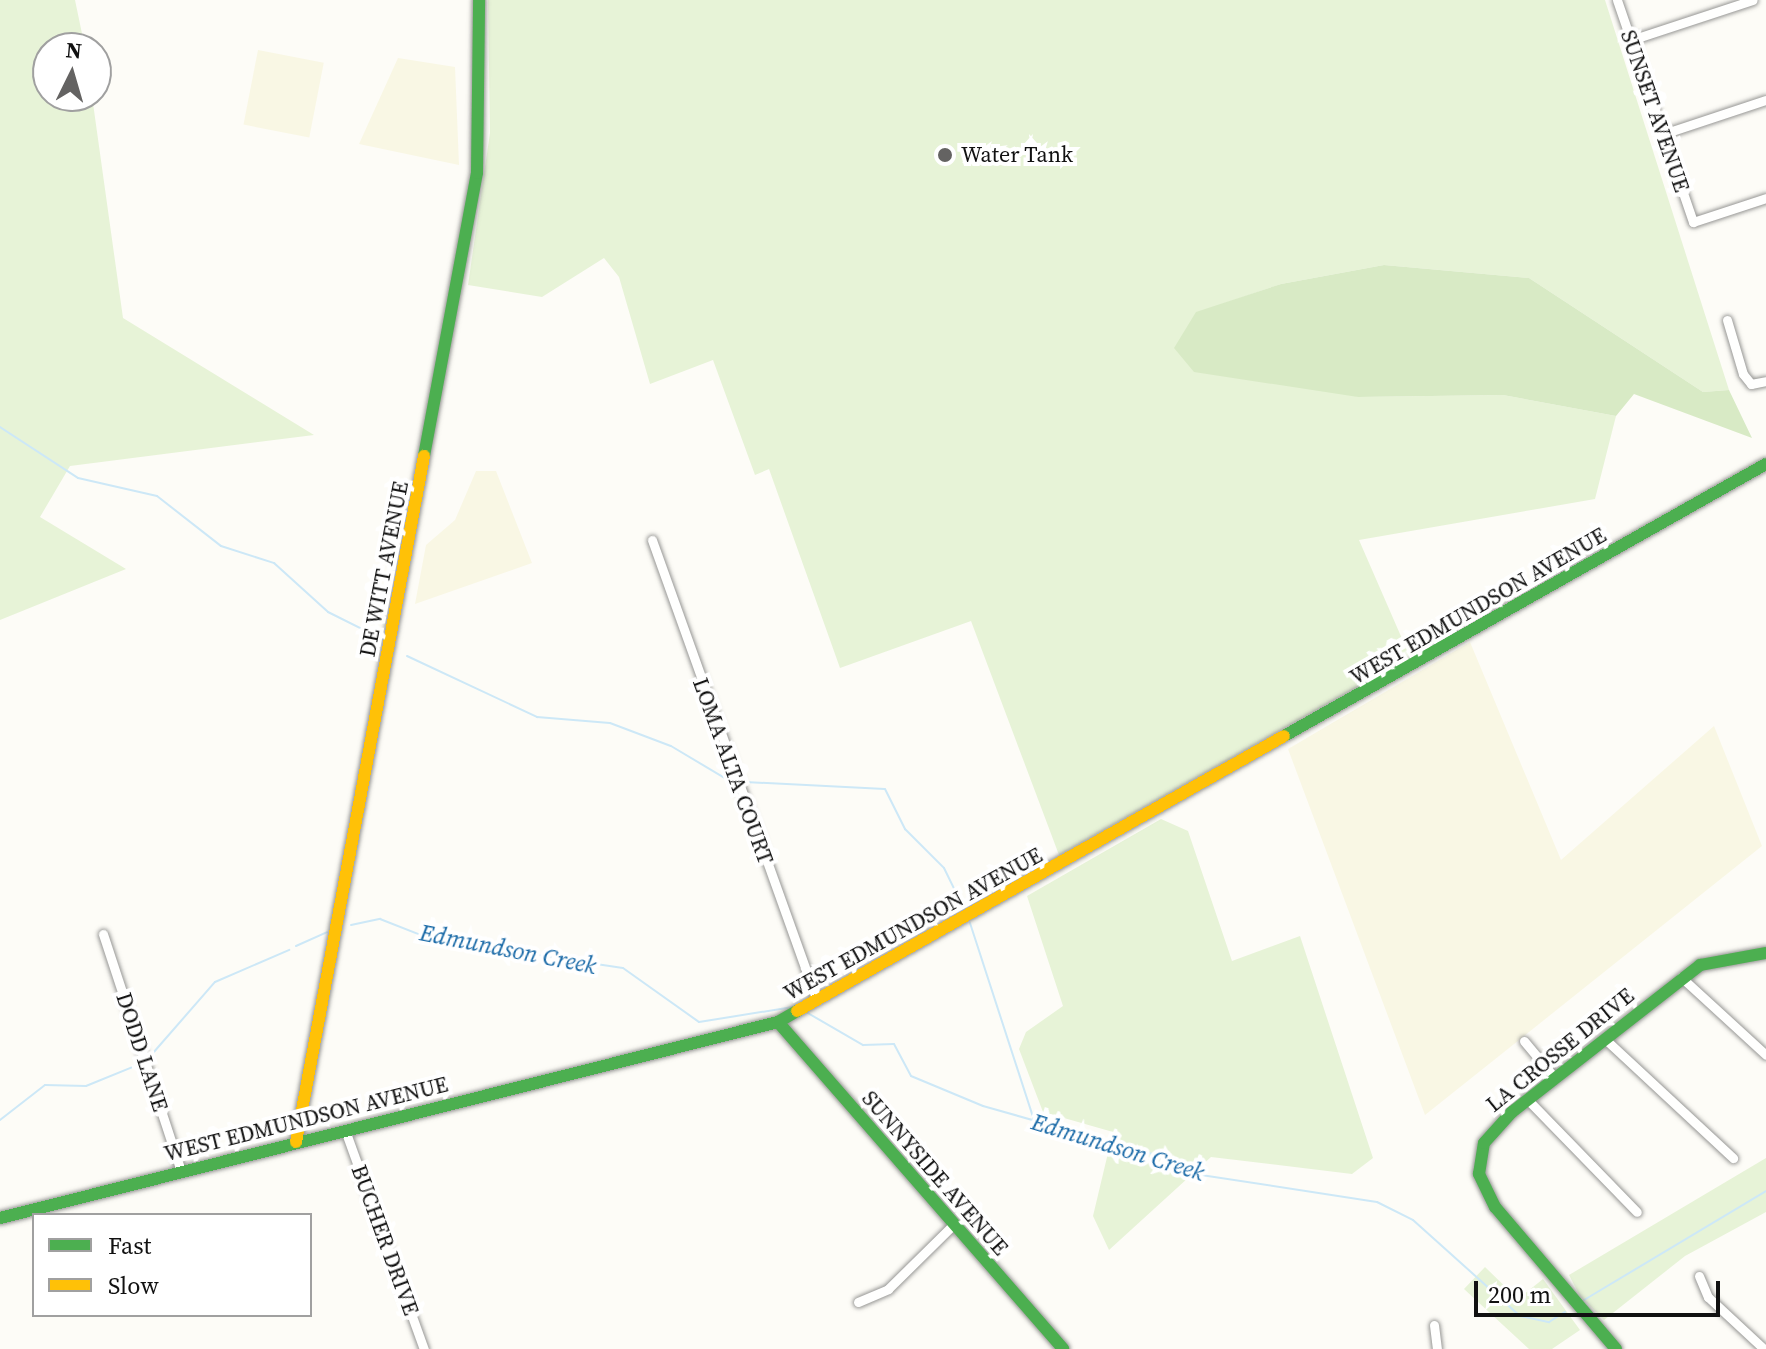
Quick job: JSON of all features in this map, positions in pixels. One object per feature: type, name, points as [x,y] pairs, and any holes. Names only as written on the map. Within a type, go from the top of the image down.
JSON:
[{"type":"street","name":"DE WITT AVENUE","points":[[296,1142],[477,173],[479,0]]},
{"type":"street","name":"SUNSET AVENUE","points":[[1617,0],[1693,222],[1766,198]]},
{"type":"street","points":[[1631,40],[1753,0]]},
{"type":"street","points":[[1663,134],[1766,100]]},
{"type":"street","points":[[1727,320],[1743,374],[1751,384],[1766,381]]},
{"type":"street","name":"WEST EDMUNDSON AVENUE","points":[[0,1218],[778,1022],[1766,464]]},
{"type":"street","name":"LOMA ALTA COURT","points":[[652,540],[817,1000]]},
{"type":"street","name":"DODD LANE","points":[[103,934],[181,1171]]},
{"type":"street","name":"LA CROSSE DRIVE","points":[[1614,1348],[1483,1188],[1484,1143],[1528,1100],[1681,977],[1718,958],[1766,953]]},
{"type":"street","points":[[1681,977],[1766,1055]]},
{"type":"street","name":"SUNNYSIDE AVENUE","points":[[778,1022],[1063,1349]]},
{"type":"street","points":[[1605,1039],[1733,1158]]},
{"type":"street","points":[[1524,1041],[1555,1078]]},
{"type":"street","points":[[1528,1100],[1637,1212]]},
{"type":"street","name":"BUCHER DRIVE","points":[[345,1130],[424,1349]]},
{"type":"street","points":[[858,1302],[888,1289],[954,1224]]},
{"type":"street","points":[[1699,1276],[1708,1297],[1764,1349]]},
{"type":"street","points":[[1434,1325],[1437,1349]]},
{"type":"shaded area","points":[[258,50],[324,63],[309,137],[243,125]]},
{"type":"shaded area","points":[[398,58],[455,67],[459,165],[359,144]]},
{"type":"shaded area","points":[[476,471],[496,471],[532,563],[415,604],[426,545],[455,520]]},
{"type":"shaded area","points":[[1470,642],[1561,860],[1714,726],[1762,846],[1425,1115],[1288,749]]},
{"type":"green space","points":[[0,0],[75,0],[82,32],[32,32],[32,112],[94,112],[123,318],[314,435],[70,466],[40,517],[126,569],[0,620]]},
{"type":"green space","points":[[488,0],[1605,0],[1729,390],[1703,392],[1529,278],[1384,265],[1281,284],[1196,313],[1358,397],[1503,395],[1616,416],[1595,499],[1359,540],[1410,657],[1059,855],[971,621],[840,668],[769,469],[755,475],[713,360],[650,384],[619,277],[604,258],[542,297],[468,285],[490,133]]},
{"type":"green space","points":[[1384,265],[1529,278],[1703,392],[1729,390],[1752,438],[1634,394],[1616,416],[1503,395],[1358,397],[1194,372],[1174,348],[1196,312],[1281,284]]},
{"type":"green space","points":[[1161,819],[1188,831],[1232,961],[1300,936],[1373,1158],[1352,1174],[1211,1157],[1109,1250],[1093,1216],[1113,1132],[1043,1112],[1019,1049],[1026,1032],[1063,1006],[1027,896]]},
{"type":"green space","points":[[1766,1158],[1766,1212],[1685,1256],[1604,1320],[1580,1296],[1569,1275]]},
{"type":"green space","points":[[1485,1267],[1518,1299],[1543,1279],[1580,1330],[1552,1349],[1529,1349],[1464,1289]]},
{"type":"waterway","points":[[0,427],[78,478],[157,496],[221,546],[274,563],[328,612],[384,640]]},
{"type":"waterway","points":[[407,656],[537,717],[610,723],[671,746],[733,783]]},
{"type":"waterway","points":[[745,782],[885,789],[905,829],[944,868],[963,907]]},
{"type":"waterway","name":"Edmundson Creek","points":[[351,925],[380,919],[431,939],[623,968],[699,1022],[793,1007]]},
{"type":"waterway","points":[[970,923],[1034,1120]]},
{"type":"waterway","name":"Edmundson Creek","points":[[296,946],[327,932]]},
{"type":"waterway","name":"Edmundson Creek","points":[[153,1053],[215,982],[289,950]]},
{"type":"waterway","name":"Edmundson Creek","points":[[806,1012],[863,1045],[894,1044],[911,1076],[983,1106],[1153,1154],[1188,1173],[1377,1202],[1413,1220],[1520,1316],[1549,1322],[1565,1312]]},
{"type":"waterway","name":"Edmundson Creek","points":[[0,1120],[45,1085],[86,1086],[140,1064]]},
{"type":"waterway","name":"Edmundson Creek","points":[[1584,1300],[1766,1191]]},
{"type":"traffic: fast","points":[[424,456],[477,173],[479,0]]},
{"type":"traffic: fast","points":[[1284,736],[1766,464]]},
{"type":"traffic: fast","points":[[1616,1349],[1495,1207],[1479,1174],[1484,1143],[1512,1112],[1700,965],[1766,953]]},
{"type":"traffic: fast","points":[[0,1218],[778,1022],[797,1011]]},
{"type":"traffic: fast","points":[[778,1022],[1063,1349]]},
{"type":"traffic: slow","points":[[296,1142],[424,456]]},
{"type":"traffic: slow","points":[[797,1011],[1284,736]]},
{"type":"place","name":"Water Tank","points":[[945,155]]}]
